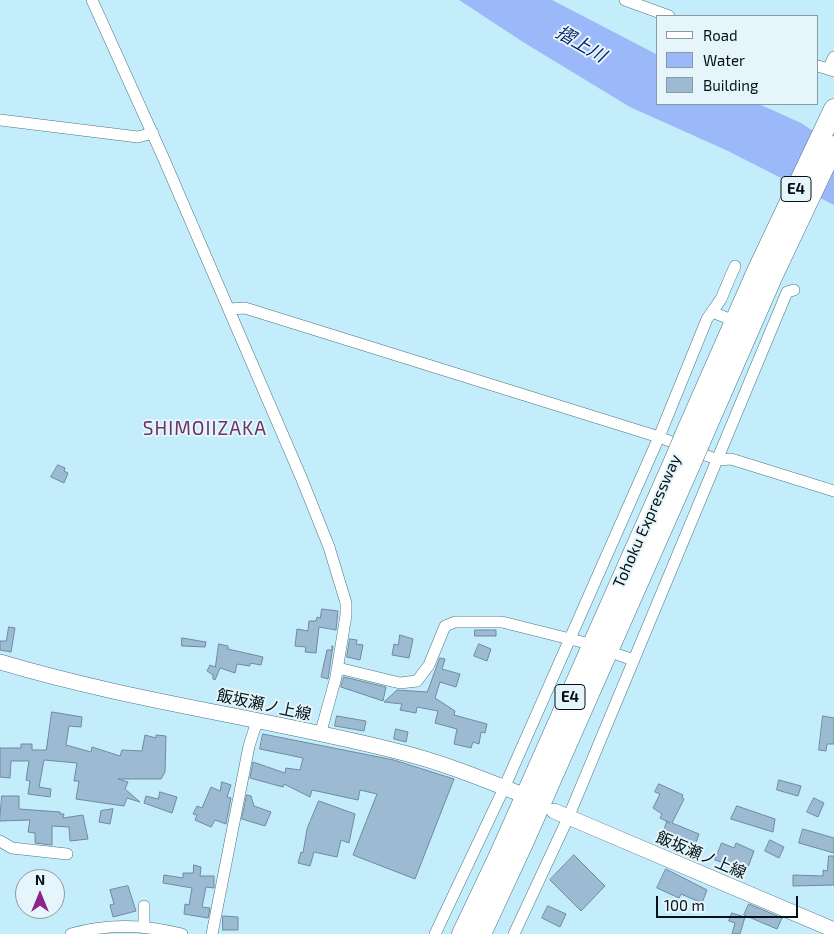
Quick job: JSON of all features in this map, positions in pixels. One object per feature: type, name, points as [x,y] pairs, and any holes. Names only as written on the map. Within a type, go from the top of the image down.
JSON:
[{"type":"highway","name":"Tohoku Expressway","points":[[481,934],[524,841],[683,461],[834,109]]},
{"type":"highway","name":"Tohoku Expressway","points":[[765,272],[834,146]]},
{"type":"highway","name":"Tohoku Expressway","points":[[462,934],[683,461]]},
{"type":"main road","name":"飯坂瀬ノ上線","points":[[0,662],[96,687],[412,755],[464,772],[511,791]]},
{"type":"main road","name":"飯坂瀬ノ上線","points":[[554,811],[834,930]]},
{"type":"street","points":[[92,0],[229,309],[329,546],[346,603],[344,635],[338,668],[320,734]]},
{"type":"street","points":[[625,0],[666,15]]},
{"type":"street","points":[[827,69],[834,57]]},
{"type":"street","points":[[0,120],[138,137],[153,134]]},
{"type":"street","points":[[435,934],[511,791],[569,638],[658,437],[707,319],[721,299],[734,266]]},
{"type":"street","points":[[514,934],[568,818],[787,292],[794,290]]},
{"type":"street","points":[[229,309],[245,308],[658,437],[718,460],[731,459],[834,490]]},
{"type":"street","points":[[712,312],[727,318]]},
{"type":"street","points":[[759,331],[770,335]]},
{"type":"street","points":[[338,668],[400,683],[417,681],[429,665],[445,626],[455,622],[502,622],[586,643]]},
{"type":"street","points":[[619,654],[634,660]]},
{"type":"street","points":[[212,934],[249,746],[257,721]]},
{"type":"street","points":[[0,840],[12,848],[67,854]]},
{"type":"street","points":[[144,906],[144,926]]},
{"type":"street","points":[[72,934],[100,928],[144,926],[182,934]]},
{"type":"water","name":"摺上川","points":[[459,0],[552,0],[656,54],[656,105],[761,105],[801,123],[834,145],[834,205],[728,151],[630,107],[523,42]]},
{"type":"building","points":[[58,465],[65,468],[64,471],[68,473],[64,483],[51,477]]},
{"type":"building","points":[[322,609],[338,611],[336,630],[319,627],[316,653],[305,652],[306,647],[295,646],[297,629],[308,631],[309,621],[316,621],[317,617],[320,618]]},
{"type":"building","points":[[9,627],[15,628],[11,652],[0,650],[0,641],[6,641]]},
{"type":"building","points":[[475,630],[496,630],[496,636],[475,636]]},
{"type":"building","points":[[400,635],[413,639],[409,658],[392,655],[394,644],[398,645]]},
{"type":"building","points":[[182,638],[206,642],[205,647],[182,646]]},
{"type":"building","points":[[350,639],[357,640],[356,644],[363,645],[360,660],[347,657]]},
{"type":"building","points":[[219,644],[228,646],[228,649],[263,657],[261,665],[250,663],[250,666],[237,664],[235,673],[220,668],[215,680],[213,679],[213,675],[207,671],[210,665],[215,667]]},
{"type":"building","points":[[479,644],[491,649],[487,661],[474,656]]},
{"type":"building","points":[[333,646],[328,679],[321,677],[327,650],[332,650]]},
{"type":"building","points":[[440,658],[445,659],[442,669],[460,674],[456,687],[440,682],[435,698],[455,711],[454,715],[487,724],[485,733],[481,732],[479,744],[473,742],[471,748],[454,744],[457,729],[435,723],[438,711],[417,707],[416,713],[400,710],[402,704],[384,702],[397,690],[427,692]]},
{"type":"building","points":[[344,677],[386,687],[383,701],[341,687]]},
{"type":"building","points":[[52,712],[82,717],[81,727],[69,726],[66,745],[91,752],[92,747],[120,756],[122,750],[142,751],[145,735],[156,738],[156,735],[166,736],[165,772],[161,779],[118,779],[128,782],[125,789],[140,802],[127,798],[124,806],[76,799],[79,781],[74,781],[77,763],[44,760],[39,787],[51,789],[50,797],[28,794],[30,781],[26,780],[29,761],[11,761],[10,778],[0,777],[0,748],[21,748],[21,744],[32,744],[32,750],[46,750]]},
{"type":"building","points":[[337,716],[366,721],[364,731],[335,726]]},
{"type":"building","points":[[823,716],[834,718],[834,744],[827,744],[826,751],[819,750]]},
{"type":"building","points":[[396,729],[408,732],[406,742],[394,739]]},
{"type":"building","points":[[263,734],[394,760],[454,779],[415,879],[353,855],[377,794],[360,790],[358,800],[312,790],[310,797],[284,784],[283,787],[250,778],[253,762],[285,773],[286,768],[300,770],[303,758],[260,749]]},
{"type":"building","points":[[779,780],[801,786],[798,796],[777,790]]},
{"type":"building","points":[[222,782],[231,785],[227,797],[231,798],[226,824],[215,820],[211,827],[195,820],[197,815],[193,814],[197,806],[202,808],[211,787],[220,791]]},
{"type":"building","points":[[659,784],[683,795],[684,799],[672,823],[699,834],[693,851],[673,843],[670,849],[662,846],[665,839],[661,837],[667,821],[660,818],[662,814],[653,808],[660,794],[655,792]]},
{"type":"building","points":[[160,792],[177,797],[172,813],[144,803],[146,796],[158,799]]},
{"type":"building","points":[[247,795],[251,796],[254,806],[271,812],[265,826],[242,819]]},
{"type":"building","points":[[2,796],[19,796],[19,809],[60,812],[60,814],[64,814],[63,818],[83,815],[88,839],[70,841],[69,827],[52,826],[52,845],[35,843],[35,833],[28,832],[30,820],[0,821]]},
{"type":"building","points":[[814,798],[824,803],[818,817],[807,812]]},
{"type":"building","points":[[319,801],[355,814],[349,843],[341,840],[337,857],[314,852],[310,866],[298,863],[301,852],[303,853],[307,829]]},
{"type":"building","points":[[737,806],[775,819],[773,832],[731,819]]},
{"type":"building","points":[[113,809],[110,824],[99,822],[101,811]]},
{"type":"building","points":[[803,829],[834,838],[834,853],[799,843]]},
{"type":"building","points":[[770,840],[784,847],[779,858],[765,851]]},
{"type":"building","points":[[722,843],[734,848],[736,843],[754,851],[747,870],[715,860]]},
{"type":"building","points":[[574,855],[605,886],[581,911],[550,880]]},
{"type":"building","points":[[829,856],[834,856],[834,885],[793,886],[793,875],[823,876],[823,870],[827,871]]},
{"type":"building","points":[[194,865],[201,867],[200,876],[214,876],[214,888],[206,887],[202,907],[210,908],[208,918],[184,914],[185,904],[189,905],[192,888],[163,883],[164,875],[183,878],[183,873],[193,873]]},
{"type":"building","points":[[666,869],[707,890],[702,903],[681,894],[679,898],[657,888]]},
{"type":"building","points":[[128,886],[136,911],[113,917],[110,905],[114,904],[110,890]]},
{"type":"building","points":[[749,904],[782,918],[777,929],[744,915]]},
{"type":"building","points":[[548,906],[566,914],[560,927],[542,918]]},
{"type":"building","points":[[732,913],[745,917],[740,934],[732,934],[735,923],[729,921]]},
{"type":"building","points":[[223,916],[238,917],[238,930],[223,930]]},
{"type":"district","name":"SHIMOIIZAKA","points":[[205,429]]}]
